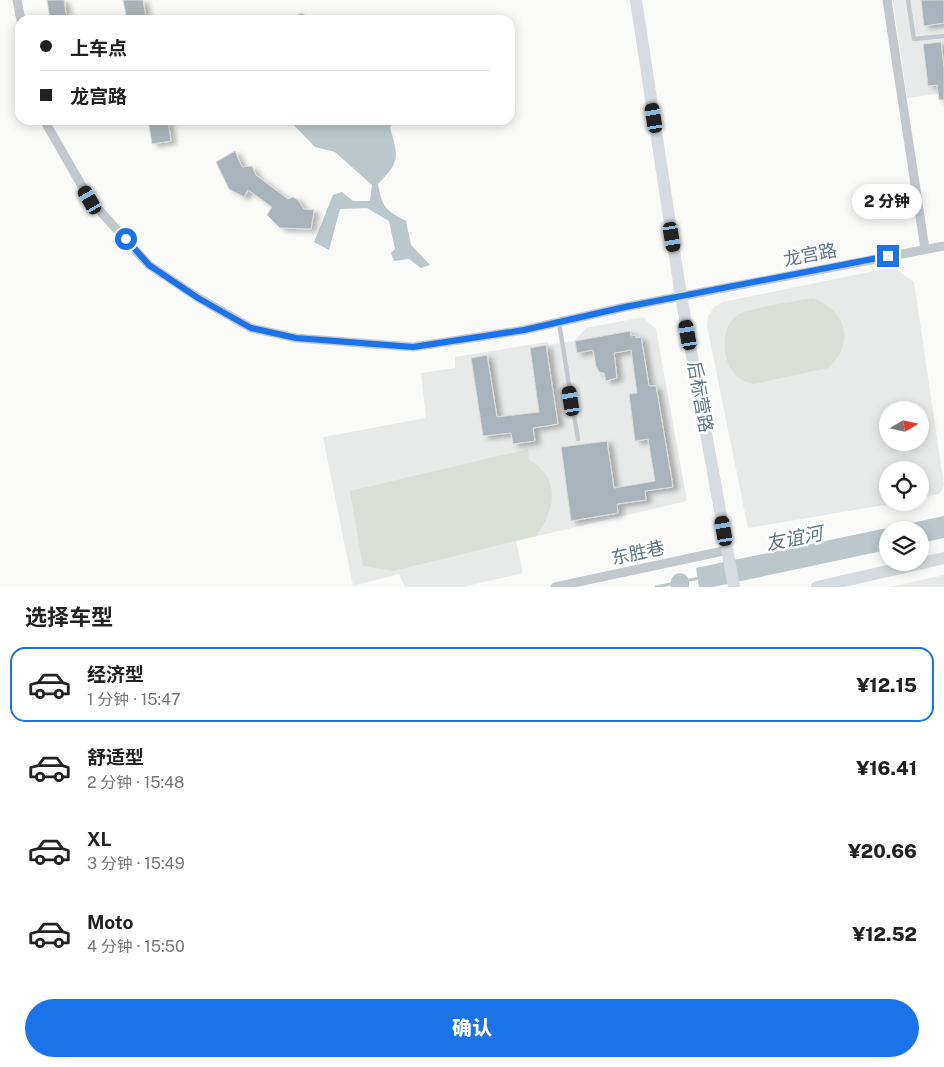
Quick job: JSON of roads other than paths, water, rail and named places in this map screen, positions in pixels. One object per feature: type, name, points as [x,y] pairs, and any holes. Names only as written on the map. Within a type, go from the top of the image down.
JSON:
[{"type":"street","points":[[18,0],[20,15]]},
{"type":"street","name":"后标营路","points":[[636,0],[681,296],[734,587]]},
{"type":"street","points":[[887,0],[925,249]]},
{"type":"street","name":"龙宫路","points":[[47,125],[90,200],[149,265],[198,298],[251,328],[296,338],[413,347],[559,323],[681,296],[944,246]]},
{"type":"street","name":"东胜巷","points":[[555,587],[728,550]]},
{"type":"street","points":[[817,587],[944,558]]},
{"type":"lane","points":[[908,0],[914,39],[944,36]]},
{"type":"lane","points":[[559,323],[578,440]]},
{"type":"waterway","name":"友谊河","points":[[656,587],[700,578]]},
{"type":"waterway","name":"友谊河","points":[[680,582],[680,587]]}]
